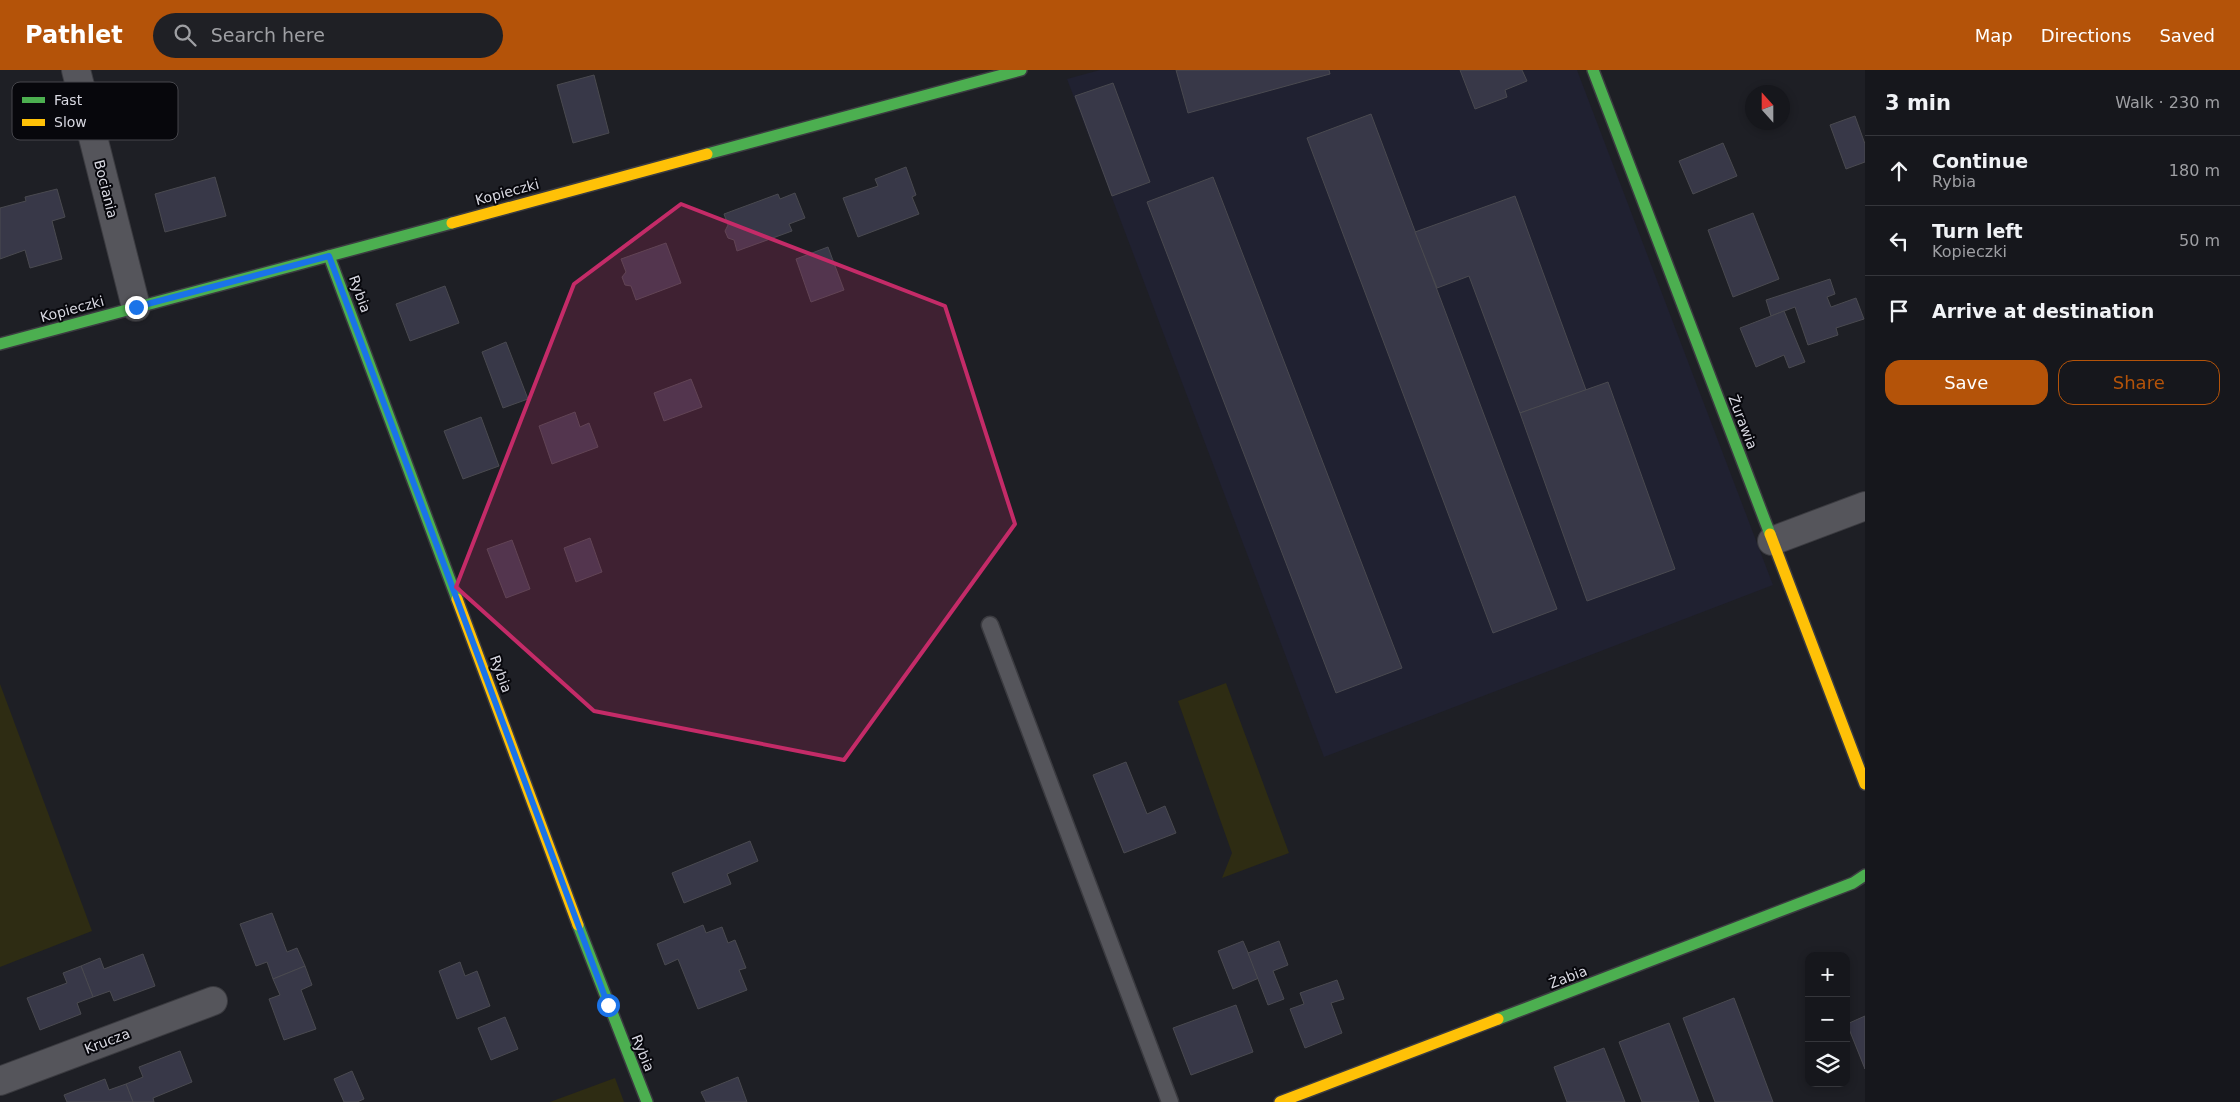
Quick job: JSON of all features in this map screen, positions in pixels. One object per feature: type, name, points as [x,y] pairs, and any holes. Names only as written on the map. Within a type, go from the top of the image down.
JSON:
[{"type":"street","name":"Kopieczki","points":[[0,344],[1021,70]]},
{"type":"street","name":"Żurawia","points":[[1593,70],[1865,784]]},
{"type":"street","name":"Bociania","points":[[94,140],[136,307]]},
{"type":"street","name":"Rybia","points":[[329,256],[608,1005],[647,1102]]},
{"type":"street","points":[[1772,541],[1865,506]]},
{"type":"street","name":"Żabia","points":[[1280,1102],[1853,883],[1865,874]]},
{"type":"street","name":"Krucza","points":[[0,1081],[213,1001]]},
{"type":"lane","points":[[990,625],[1170,1102]]},
{"type":"highlighted area","points":[[681,204],[945,306],[1015,524],[844,760],[594,711],[456,587],[574,284]]},
{"type":"shaded area","points":[[1100,70],[1577,70],[1773,585],[1324,757],[1067,79]]},
{"type":"shaded area","points":[[1226,683],[1289,853],[1222,878],[1232,853],[1178,701]]},
{"type":"shaded area","points":[[0,684],[92,931],[0,967]]},
{"type":"shaded area","points":[[615,1078],[624,1102],[550,1102]]},
{"type":"building","points":[[1176,70],[1329,70],[1330,74],[1188,113]]},
{"type":"building","points":[[1460,70],[1522,70],[1527,81],[1505,90],[1507,97],[1475,109]]},
{"type":"building","points":[[594,75],[609,133],[573,143],[557,85]]},
{"type":"building","points":[[1113,83],[1150,182],[1112,196],[1075,96]]},
{"type":"building","points":[[1371,114],[1557,609],[1493,633],[1307,138]]},
{"type":"building","points":[[1855,116],[1865,144],[1865,162],[1846,169],[1830,125]]},
{"type":"building","points":[[1723,143],[1737,176],[1693,194],[1679,161]]},
{"type":"building","points":[[906,167],[916,195],[912,197],[919,214],[858,237],[843,198],[878,186],[875,179]]},
{"type":"building","points":[[215,177],[226,216],[165,232],[155,194]]},
{"type":"building","points":[[1213,177],[1402,668],[1336,693],[1147,202]]},
{"type":"building","points":[[57,189],[65,217],[52,221],[62,259],[30,268],[25,250],[0,259],[0,208],[26,201],[25,197]]},
{"type":"building","points":[[795,193],[805,218],[789,224],[792,231],[737,251],[734,240],[728,238],[725,231],[728,225],[724,214],[778,194],[780,199]]},
{"type":"building","points":[[1515,196],[1586,390],[1520,413],[1469,276],[1437,288],[1415,232]]},
{"type":"building","points":[[1753,213],[1779,279],[1733,297],[1708,230]]},
{"type":"building","points":[[666,243],[681,283],[636,300],[631,286],[625,285],[622,277],[626,272],[621,259]]},
{"type":"building","points":[[828,247],[844,290],[811,302],[796,259]]},
{"type":"building","points":[[1830,279],[1835,294],[1827,297],[1831,307],[1856,298],[1864,319],[1836,328],[1838,335],[1808,345],[1795,307],[1771,316],[1766,300]]},
{"type":"building","points":[[445,286],[459,323],[410,341],[396,304]]},
{"type":"building","points":[[1784,311],[1805,362],[1789,368],[1784,355],[1756,367],[1740,328]]},
{"type":"building","points":[[506,342],[528,399],[503,408],[482,352]]},
{"type":"building","points":[[691,379],[702,407],[664,421],[654,393]]},
{"type":"building","points":[[1608,382],[1675,569],[1587,601],[1520,413]]},
{"type":"building","points":[[575,412],[580,427],[589,423],[598,447],[552,464],[539,426]]},
{"type":"building","points":[[481,417],[499,466],[463,479],[444,431]]},
{"type":"building","points":[[590,538],[602,572],[576,582],[564,548]]},
{"type":"building","points":[[512,540],[530,589],[506,598],[487,549]]},
{"type":"building","points":[[1126,762],[1147,814],[1165,806],[1176,833],[1124,853],[1093,775]]},
{"type":"building","points":[[750,841],[758,861],[727,874],[731,884],[684,903],[672,873]]},
{"type":"building","points":[[272,913],[287,952],[297,948],[305,966],[273,979],[267,962],[256,966],[240,924]]},
{"type":"building","points":[[703,925],[706,933],[722,927],[728,943],[735,940],[746,968],[739,970],[747,990],[698,1009],[678,959],[665,965],[657,944]]},
{"type":"building","points":[[1243,941],[1259,978],[1233,989],[1218,951]]},
{"type":"building","points":[[1279,941],[1288,965],[1273,971],[1284,999],[1268,1005],[1248,953]]},
{"type":"building","points":[[143,954],[155,986],[114,1001],[110,991],[93,997],[81,966],[100,958],[104,969]]},
{"type":"building","points":[[460,962],[465,976],[477,971],[490,1006],[457,1019],[439,971]]},
{"type":"building","points":[[81,966],[93,997],[77,1003],[81,1014],[40,1030],[27,998],[67,983],[63,973]]},
{"type":"building","points":[[305,966],[312,985],[301,990],[316,1029],[284,1040],[269,999],[280,995],[273,979]]},
{"type":"building","points":[[1337,980],[1344,999],[1331,1003],[1342,1033],[1305,1048],[1290,1009],[1304,1004],[1300,993]]},
{"type":"building","points":[[1734,998],[1773,1102],[1715,1102],[1683,1018]]},
{"type":"building","points":[[1236,1005],[1253,1052],[1191,1075],[1173,1028]]},
{"type":"building","points":[[1865,1016],[1865,1069],[1850,1032],[1850,1023]]},
{"type":"building","points":[[505,1017],[518,1049],[491,1060],[478,1028]]},
{"type":"building","points":[[1669,1023],[1699,1102],[1642,1102],[1619,1042]]},
{"type":"building","points":[[1604,1048],[1625,1102],[1567,1102],[1554,1067]]},
{"type":"building","points":[[180,1051],[192,1082],[153,1098],[154,1102],[133,1102],[126,1084],[143,1077],[139,1067]]},
{"type":"building","points":[[352,1071],[364,1099],[357,1102],[344,1102],[334,1079]]},
{"type":"building","points":[[738,1077],[747,1102],[706,1102],[701,1092]]},
{"type":"building","points":[[105,1079],[109,1090],[126,1084],[133,1102],[67,1102],[64,1095]]},
{"type":"traffic: fast","points":[[707,154],[1021,70]]},
{"type":"traffic: fast","points":[[1593,70],[1770,534]]},
{"type":"traffic: fast","points":[[0,344],[452,223]]},
{"type":"traffic: fast","points":[[329,256],[457,599]]},
{"type":"traffic: fast","points":[[1498,1019],[1853,883],[1865,875]]},
{"type":"traffic: fast","points":[[578,925],[647,1102]]},
{"type":"traffic: slow","points":[[452,223],[707,154]]},
{"type":"traffic: slow","points":[[1770,534],[1865,784]]},
{"type":"traffic: slow","points":[[457,599],[578,925]]},
{"type":"traffic: slow","points":[[1280,1102],[1498,1019]]},
{"type":"route","points":[[136,307],[329,256],[608,1005]]}]
